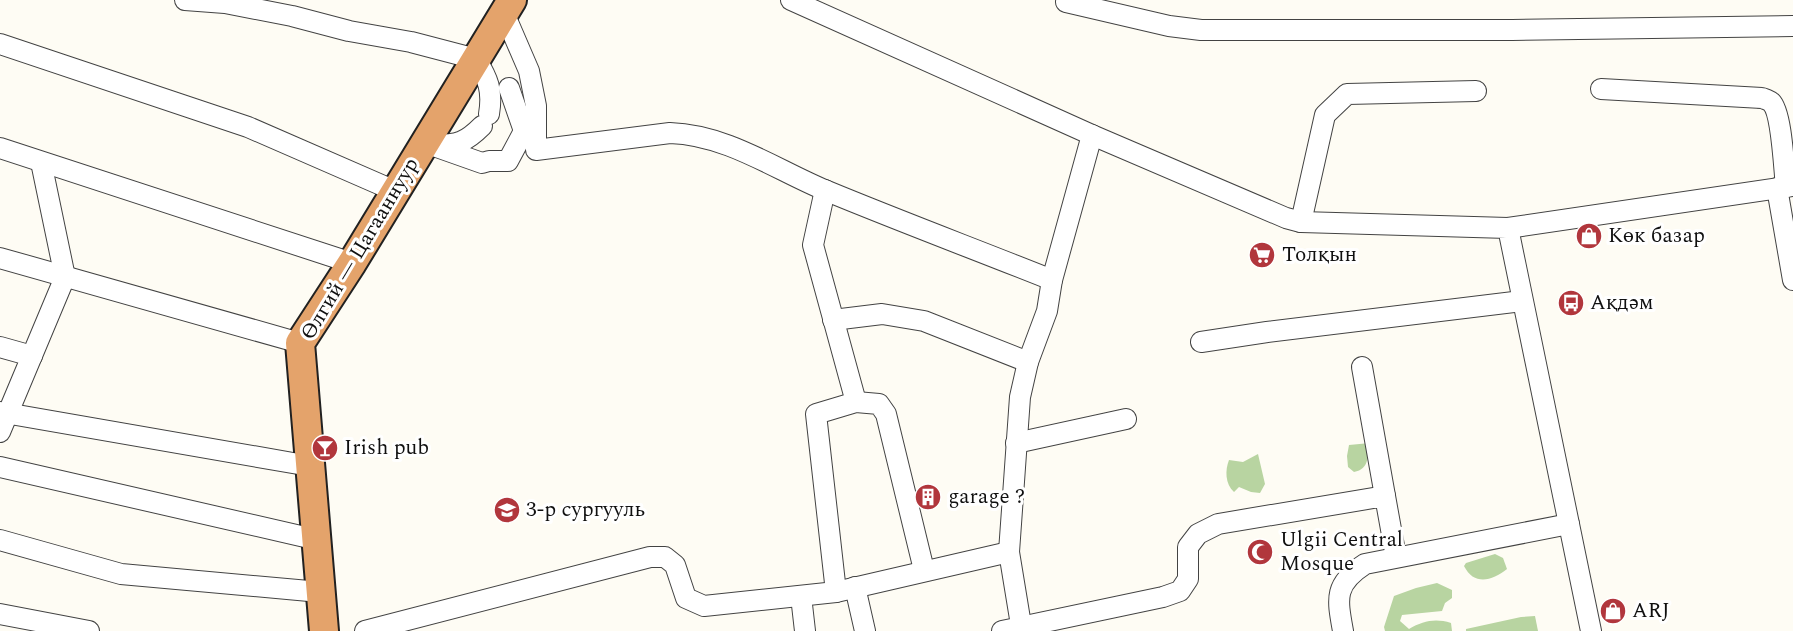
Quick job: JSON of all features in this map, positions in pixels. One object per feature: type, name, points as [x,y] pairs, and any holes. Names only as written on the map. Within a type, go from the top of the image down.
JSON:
[{"type":"highway","name":"Өлгий — Цагааннуур","points":[[324,631],[300,343],[352,263],[395,190],[427,144],[508,7]]},
{"type":"street","points":[[185,0],[225,3],[292,16],[476,59],[487,78],[492,96],[485,120],[469,139],[452,145],[427,144]]},
{"type":"street","points":[[791,0],[1092,135],[1286,218],[1301,222],[1508,228],[1785,187]]},
{"type":"street","points":[[1066,2],[1169,26],[1201,30],[1512,30],[1793,26]]},
{"type":"street","points":[[508,7],[529,71],[536,106],[536,150],[670,133],[690,134],[728,145],[825,190],[1052,280]]},
{"type":"street","points":[[0,44],[249,127],[395,190]]},
{"type":"street","points":[[427,144],[482,163],[507,161],[524,131],[509,88]]},
{"type":"street","points":[[1601,89],[1762,98],[1771,102],[1776,111],[1780,129],[1793,280]]},
{"type":"street","points":[[1301,222],[1325,115],[1347,94],[1476,91]]},
{"type":"street","points":[[1092,135],[1052,280],[1047,311],[1028,362],[1020,397],[1009,552],[1015,630],[1163,597],[1180,591],[1188,579],[1188,547],[1198,534],[1218,524],[1385,496]]},
{"type":"street","points":[[0,148],[352,263]]},
{"type":"street","points":[[0,432],[4,413],[32,356],[65,277],[42,162]]},
{"type":"street","points":[[825,190],[813,245],[856,402]]},
{"type":"street","points":[[1508,228],[1521,301],[1591,631]]},
{"type":"street","points":[[0,258],[300,343]]},
{"type":"street","points":[[1201,342],[1521,301]]},
{"type":"street","points":[[833,320],[882,314],[924,321],[1028,362]]},
{"type":"street","points":[[0,347],[32,356]]},
{"type":"street","points":[[1362,367],[1396,557]]},
{"type":"street","points":[[865,631],[846,589],[816,414],[856,402],[879,404],[886,414],[924,570]]},
{"type":"street","points":[[4,413],[310,466]]},
{"type":"street","points":[[1016,443],[1126,419]]},
{"type":"street","points":[[0,467],[318,540]]},
{"type":"street","points":[[1343,631],[1338,603],[1342,585],[1350,574],[1365,564],[1569,525]]},
{"type":"street","points":[[0,540],[121,574],[320,591]]},
{"type":"street","points":[[365,631],[650,557],[665,557],[675,565],[686,598],[704,606],[846,589],[1009,552]]},
{"type":"street","points":[[801,596],[805,631]]},
{"type":"street","points":[[0,614],[89,631]]},
{"type":"green space","points":[[1370,443],[1365,465],[1354,472],[1348,467],[1349,445]]},
{"type":"green space","points":[[1258,454],[1265,484],[1260,493],[1239,487],[1234,492],[1227,477],[1229,460],[1243,462]]},
{"type":"green space","points":[[1495,554],[1503,558],[1507,569],[1489,579],[1473,577],[1464,566],[1466,563]]},
{"type":"green space","points":[[1437,583],[1452,590],[1452,598],[1445,603],[1442,611],[1402,615],[1400,621],[1409,629],[1429,621],[1445,621],[1451,623],[1452,631],[1385,631],[1384,627],[1394,596]]},
{"type":"green space","points":[[1535,616],[1538,631],[1466,631],[1466,629],[1521,617]]},
{"type":"place","name":"Көк базар","points":[[1589,236]]},
{"type":"place","name":"Толқын","points":[[1262,255]]},
{"type":"place","name":"Ақдəм","points":[[1571,303]]},
{"type":"place","name":"Irish pub","points":[[325,448]]},
{"type":"place","name":"garage ?","points":[[928,497]]},
{"type":"place","name":"3-р сургууль","points":[[507,510]]},
{"type":"place","name":"Ulgii Central Mosque","points":[[1260,552]]},
{"type":"place","name":"ARJ","points":[[1613,611]]}]
